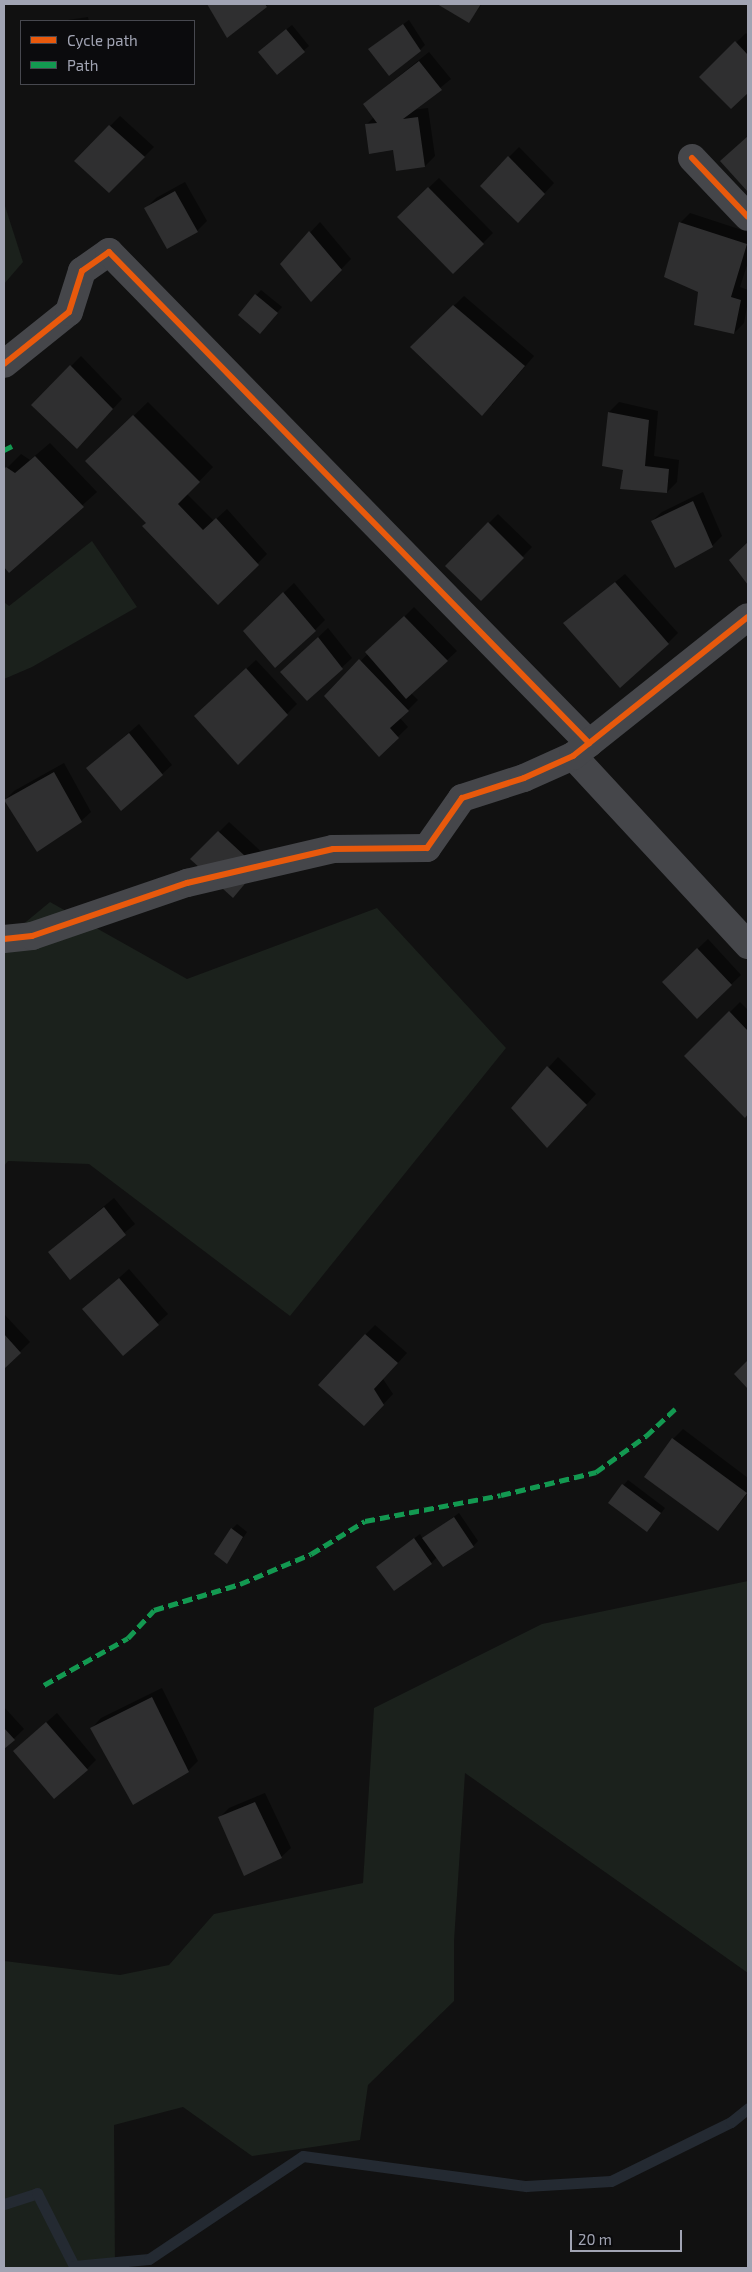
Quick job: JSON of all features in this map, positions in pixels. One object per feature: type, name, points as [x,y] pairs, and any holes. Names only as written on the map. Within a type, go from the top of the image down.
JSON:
[{"type":"street","points":[[692,158],[748,217]]},
{"type":"street","points":[[4,364],[69,312],[82,271],[109,252],[581,750],[748,945]]},
{"type":"street","points":[[4,939],[32,936],[187,883],[333,849],[427,848],[462,798],[524,778],[581,750],[748,617]]},
{"type":"shaded area","points":[[4,203],[23,262],[4,284]]},
{"type":"shaded area","points":[[92,541],[137,607],[32,667],[4,679],[4,602],[9,606]]},
{"type":"shaded area","points":[[50,902],[187,979],[377,908],[506,1048],[290,1316],[89,1164],[8,1161],[4,1166],[4,940]]},
{"type":"shaded area","points":[[748,1581],[748,1973],[465,1773],[454,1941],[454,2001],[368,2085],[360,2140],[252,2156],[183,2107],[114,2125],[115,2268],[4,2268],[4,1961],[120,1975],[169,1965],[214,1914],[363,1883],[374,1708],[542,1624]]},
{"type":"building","points":[[207,4],[265,4],[267,7],[227,38]]},
{"type":"building","points":[[437,4],[481,4],[469,23]]},
{"type":"building","points":[[403,24],[421,51],[389,76],[368,49]]},
{"type":"building","points":[[286,29],[305,52],[277,75],[258,52]]},
{"type":"building","points":[[735,41],[748,55],[748,93],[731,109],[699,77]]},
{"type":"building","points":[[419,61],[442,90],[403,119],[418,117],[425,167],[396,171],[393,150],[369,154],[365,124],[377,123],[363,104]]},
{"type":"building","points":[[109,125],[145,157],[109,193],[74,161]]},
{"type":"building","points":[[748,136],[748,192],[720,161]]},
{"type":"building","points":[[508,156],[545,194],[518,223],[480,186]]},
{"type":"building","points":[[428,187],[484,244],[453,274],[397,217]]},
{"type":"building","points":[[175,191],[198,232],[167,249],[144,208]]},
{"type":"building","points":[[679,222],[747,244],[731,297],[741,300],[734,334],[694,325],[698,292],[664,277]]},
{"type":"building","points":[[309,231],[342,270],[311,302],[280,264]]},
{"type":"building","points":[[255,294],[278,313],[260,334],[238,315]]},
{"type":"building","points":[[453,305],[525,366],[482,416],[410,347]]},
{"type":"building","points":[[70,365],[113,409],[77,449],[31,405]]},
{"type":"building","points":[[608,412],[649,420],[645,466],[669,469],[667,493],[620,489],[623,470],[602,466]]},
{"type":"building","points":[[133,415],[200,482],[178,504],[203,530],[216,518],[259,565],[218,605],[142,526],[146,523],[85,461]]},
{"type":"building","points":[[35,456],[84,507],[9,573],[4,567],[4,469],[6,467],[15,473]]},
{"type":"building","points":[[693,501],[713,547],[675,568],[651,521]]},
{"type":"building","points":[[488,522],[524,558],[481,601],[445,566]]},
{"type":"building","points":[[748,542],[748,585],[729,560]]},
{"type":"building","points":[[615,582],[669,644],[620,688],[563,623]]},
{"type":"building","points":[[283,592],[316,631],[275,668],[243,631]]},
{"type":"building","points":[[404,616],[448,661],[406,699],[365,652]]},
{"type":"building","points":[[318,637],[343,669],[307,701],[280,672]]},
{"type":"building","points":[[359,659],[409,711],[390,728],[399,738],[379,757],[324,696]]},
{"type":"building","points":[[246,668],[288,715],[238,765],[194,716]]},
{"type":"building","points":[[129,733],[163,775],[121,811],[86,768]]},
{"type":"building","points":[[54,772],[82,822],[37,852],[4,800]]},
{"type":"building","points":[[218,831],[258,868],[233,898],[190,859]]},
{"type":"building","points":[[697,948],[732,985],[697,1019],[662,982]]},
{"type":"building","points":[[729,1011],[748,1031],[748,1114],[745,1118],[684,1056]]},
{"type":"building","points":[[547,1066],[587,1105],[547,1148],[511,1108]]},
{"type":"building","points":[[104,1207],[126,1235],[70,1280],[48,1252]]},
{"type":"building","points":[[119,1278],[159,1325],[123,1356],[82,1309]]},
{"type":"building","points":[[4,1334],[21,1353],[4,1369]]},
{"type":"building","points":[[365,1334],[398,1363],[374,1389],[384,1405],[364,1426],[318,1385]]},
{"type":"building","points":[[748,1360],[748,1389],[734,1374]]},
{"type":"building","points":[[672,1438],[747,1493],[718,1531],[644,1477]]},
{"type":"building","points":[[622,1484],[661,1513],[647,1532],[608,1503]]},
{"type":"building","points":[[454,1517],[474,1547],[443,1567],[422,1538]]},
{"type":"building","points":[[231,1528],[243,1537],[227,1564],[214,1554]]},
{"type":"building","points":[[414,1538],[432,1564],[394,1591],[376,1567]]},
{"type":"building","points":[[152,1697],[189,1772],[133,1805],[90,1728]]},
{"type":"building","points":[[46,1722],[88,1770],[54,1799],[13,1751]]},
{"type":"building","points":[[4,1728],[15,1740],[4,1749]]},
{"type":"building","points":[[255,1802],[282,1858],[244,1876],[218,1817]]},
{"type":"waterway","points":[[4,2204],[37,2193],[74,2266],[149,2259],[303,2156],[526,2186],[611,2181],[731,2122],[748,2108]]},
{"type":"marked path","points":[[4,450],[12,446]]},
{"type":"marked path","points":[[44,1685],[128,1638],[154,1610],[240,1584],[311,1554],[365,1521],[501,1495],[596,1472],[646,1436],[675,1409]]},
{"type":"cycle path","points":[[692,158],[748,217]]},
{"type":"cycle path","points":[[4,364],[69,312],[82,271],[109,252],[589,743]]},
{"type":"cycle path","points":[[4,939],[32,936],[187,883],[333,849],[427,848],[462,798],[524,778],[573,756],[748,617]]}]
